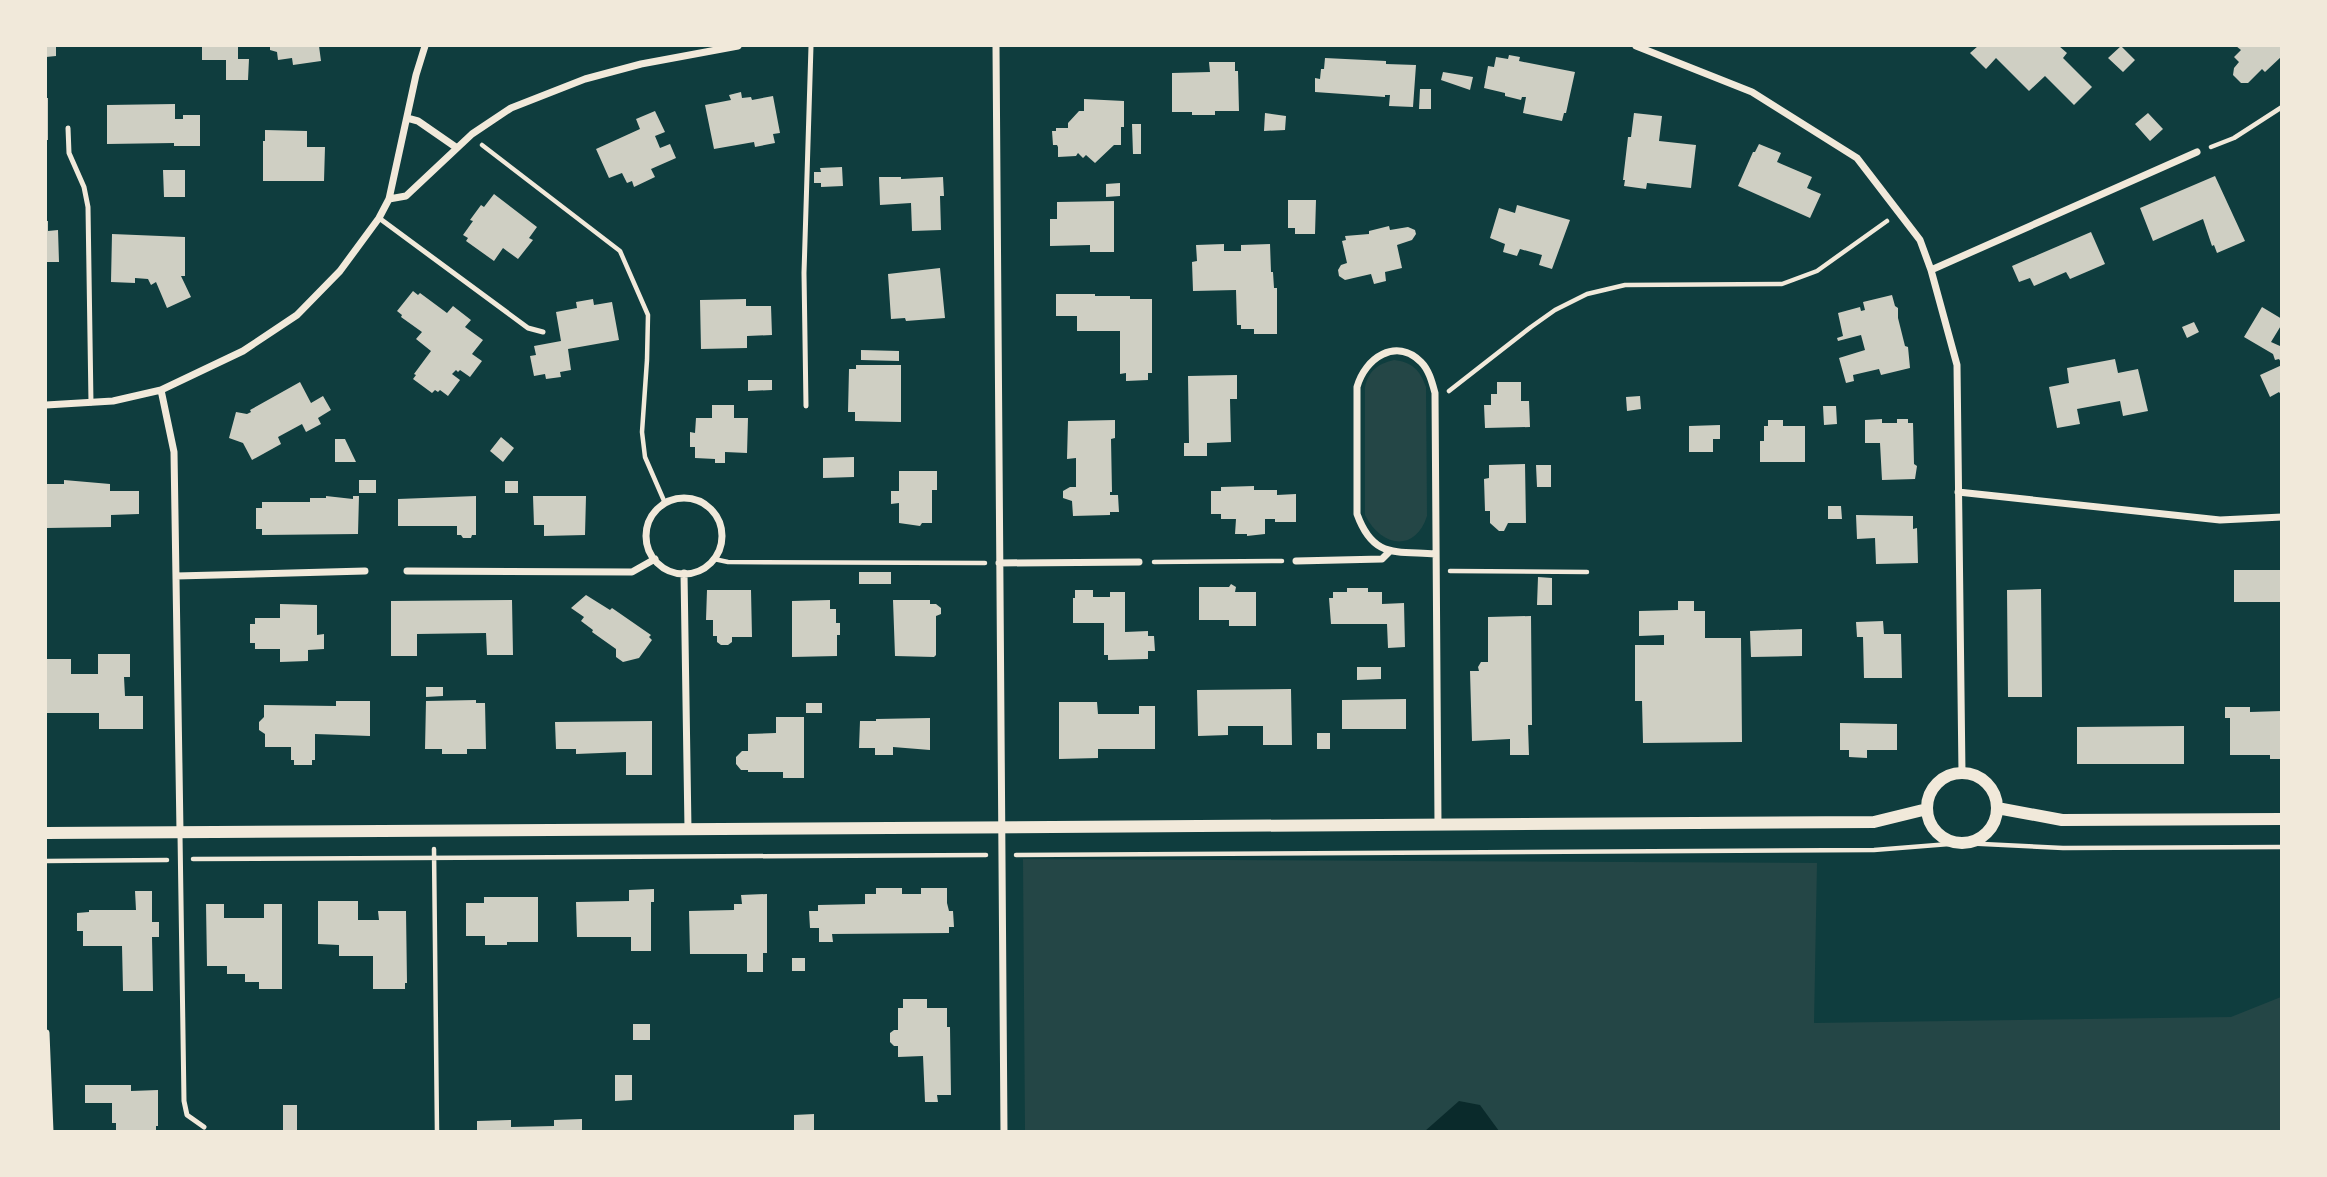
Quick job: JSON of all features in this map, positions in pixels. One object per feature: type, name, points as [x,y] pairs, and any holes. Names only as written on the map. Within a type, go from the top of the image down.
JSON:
[{"type":"street","points":[[46,405],[113,401],[161,390],[243,351],[297,315],[340,271],[379,218],[389,199],[416,75],[425,46]]},
{"type":"street","points":[[389,199],[406,196],[472,134],[511,108],[585,79],[641,64],[738,46]]},
{"type":"street","points":[[996,46],[1004,1132]]},
{"type":"street","points":[[1636,46],[1752,92],[1857,158],[1920,240],[1957,365],[1962,773]]},
{"type":"street","points":[[407,118],[418,121],[457,148]]},
{"type":"street","points":[[1931,270],[2197,152]]},
{"type":"street","points":[[1435,554],[1390,551],[1372,543],[1357,514],[1357,387],[1360,375],[1368,363],[1380,355],[1394,352],[1410,354],[1421,361],[1428,371],[1435,393],[1438,824]]},
{"type":"street","points":[[161,390],[174,452],[180,832]]},
{"type":"street","points":[[1958,492],[2220,520],[2281,517]]},
{"type":"street","points":[[677,498],[690,498],[703,502],[713,510],[720,521],[723,534],[721,548],[714,559],[695,572],[684,573],[673,572],[655,559],[650,550],[647,529],[656,510],[677,498]]},
{"type":"street","points":[[1296,561],[1382,559],[1390,551]]},
{"type":"street","points":[[407,571],[632,572],[655,559]]},
{"type":"street","points":[[999,563],[1139,562]]},
{"type":"street","points":[[176,576],[365,571]]},
{"type":"street","points":[[684,573],[688,829]]},
{"type":"street","points":[[1962,773],[1987,783],[1997,808],[1995,822],[1987,833],[1976,841],[1962,843],[1949,841],[1938,833],[1930,822],[1927,808],[1930,795],[1937,784],[1949,776],[1962,773]]},
{"type":"street","points":[[46,833],[1874,822],[1927,808]]},
{"type":"street","points":[[1997,808],[2062,820],[2281,819]]},
{"type":"street","points":[[46,1033],[50,1132]]},
{"type":"lane","points":[[806,406],[804,273],[811,46]]},
{"type":"lane","points":[[68,128],[69,153],[84,187],[88,207],[91,403]]},
{"type":"lane","points":[[379,218],[528,328],[543,332]]},
{"type":"lane","points":[[180,832],[184,1101],[187,1115],[204,1127]]},
{"type":"path","points":[[2197,152],[2234,138],[2281,107]]},
{"type":"path","points":[[472,134],[539,191],[620,251],[648,315],[648,360],[642,432],[645,457],[665,503]]},
{"type":"path","points":[[1435,393],[1446,393],[1539,321],[1587,294],[1625,285],[1782,284],[1816,271],[1899,212]]},
{"type":"path","points":[[714,559],[728,562],[999,563]]},
{"type":"path","points":[[1139,562],[1296,561]]},
{"type":"path","points":[[1436,571],[1587,572]]},
{"type":"path","points":[[434,831],[437,1132]]},
{"type":"path","points":[[46,861],[1874,850],[1962,843],[2063,848],[2281,847]]},
{"type":"shaded area","points":[[1394,360],[1414,368],[1426,387],[1427,516],[1422,528],[1414,536],[1398,541],[1380,534],[1365,515],[1365,387],[1375,369]]},
{"type":"shaded area","points":[[1023,859],[1817,863],[1814,1023],[2231,1017],[2281,997],[2281,1131],[1025,1131]]},
{"type":"shaded area","points":[[1459,1101],[1480,1105],[1499,1131],[1425,1131]]},
{"type":"building","points":[[46,46],[56,46],[56,56],[46,57]]},
{"type":"building","points":[[202,46],[238,46],[238,59],[249,59],[248,80],[226,80],[226,60],[202,60]]},
{"type":"building","points":[[270,46],[319,46],[321,61],[293,65],[292,58],[278,60],[277,52],[270,50]]},
{"type":"building","points":[[1978,46],[2059,46],[2067,53],[2063,58],[2092,87],[2074,105],[2045,76],[2029,91],[1996,58],[1986,69],[1970,53]]},
{"type":"building","points":[[2121,46],[2135,60],[2123,72],[2108,58]]},
{"type":"building","points":[[2236,46],[2282,46],[2282,56],[2265,72],[2262,69],[2248,83],[2241,83],[2233,75],[2239,62],[2234,57],[2241,50]]},
{"type":"building","points":[[1509,55],[1520,57],[1519,61],[1575,72],[1562,121],[1523,113],[1526,97],[1521,100],[1484,88],[1488,66],[1494,67],[1496,57],[1508,59]]},
{"type":"building","points":[[1325,58],[1416,65],[1413,107],[1389,106],[1390,95],[1385,97],[1315,92],[1315,78],[1320,79]]},
{"type":"building","points":[[1209,62],[1235,62],[1235,71],[1238,71],[1239,111],[1215,111],[1215,115],[1172,112],[1172,73],[1210,72]]},
{"type":"building","points":[[1443,72],[1473,77],[1470,90],[1441,80]]},
{"type":"building","points":[[1420,89],[1431,89],[1431,109],[1419,109]]},
{"type":"building","points":[[741,92],[742,98],[751,97],[752,100],[773,96],[780,133],[773,134],[775,143],[755,147],[754,142],[714,149],[705,105],[731,100],[729,95]]},
{"type":"building","points":[[48,98],[48,140],[46,140]]},
{"type":"building","points":[[1084,99],[1124,101],[1121,145],[1114,145],[1095,163],[1086,155],[1083,158],[1078,153],[1076,156],[1058,157],[1058,147],[1053,145],[1052,131],[1056,131],[1056,128],[1068,128],[1068,123],[1079,111],[1084,111]]},
{"type":"building","points":[[175,104],[175,119],[183,119],[183,115],[200,115],[200,146],[174,146],[174,143],[107,144],[107,105]]},
{"type":"building","points":[[655,111],[665,132],[655,136],[660,148],[670,144],[676,158],[651,169],[655,177],[634,187],[632,181],[627,183],[622,173],[609,178],[596,149],[640,129],[636,119]]},
{"type":"building","points":[[1265,113],[1286,116],[1285,130],[1264,131]]},
{"type":"building","points":[[1634,113],[1662,116],[1659,141],[1696,145],[1691,188],[1647,183],[1646,189],[1624,186],[1628,137],[1631,137]]},
{"type":"building","points":[[2148,113],[2163,129],[2150,141],[2135,124]]},
{"type":"building","points":[[1132,124],[1141,124],[1141,154],[1133,154]]},
{"type":"building","points":[[265,130],[307,131],[307,147],[325,147],[324,181],[263,181]]},
{"type":"building","points":[[1759,144],[1781,153],[1777,162],[1812,177],[1807,188],[1821,194],[1810,218],[1738,186]]},
{"type":"building","points":[[842,167],[843,186],[821,187],[821,183],[814,183],[814,172],[821,172],[820,168]]},
{"type":"building","points":[[163,170],[185,170],[185,197],[164,197]]},
{"type":"building","points":[[2215,176],[2245,241],[2217,253],[2203,219],[2153,241],[2140,208]]},
{"type":"building","points":[[879,177],[943,177],[944,196],[940,196],[941,230],[912,231],[911,203],[880,205]]},
{"type":"building","points":[[1120,183],[1120,196],[1106,197],[1106,184]]},
{"type":"building","points":[[494,194],[537,227],[529,238],[533,240],[518,259],[503,248],[494,261],[466,241],[468,238],[463,235],[481,205],[484,207]]},
{"type":"building","points":[[1288,200],[1316,200],[1315,234],[1295,234],[1295,228],[1288,228]]},
{"type":"building","points":[[1114,201],[1114,252],[1090,252],[1090,245],[1050,246],[1050,219],[1057,219],[1057,202]]},
{"type":"building","points":[[1517,205],[1570,220],[1552,269],[1539,265],[1542,255],[1520,249],[1517,256],[1503,252],[1505,244],[1490,238],[1499,208],[1515,213]]},
{"type":"building","points":[[46,221],[48,231],[58,230],[59,262],[46,262]]},
{"type":"building","points":[[1389,226],[1390,230],[1408,227],[1415,230],[1416,234],[1412,240],[1397,245],[1402,268],[1385,272],[1386,281],[1374,284],[1371,274],[1345,280],[1339,276],[1341,265],[1347,263],[1342,241],[1346,240],[1345,236],[1369,234],[1369,231]]},
{"type":"building","points":[[2091,232],[2105,264],[2070,279],[2066,272],[2034,286],[2030,278],[2019,282],[2012,266]]},
{"type":"building","points":[[112,234],[185,237],[185,276],[181,276],[191,297],[167,308],[156,282],[151,285],[148,279],[135,278],[135,283],[111,282]]},
{"type":"building","points":[[1224,244],[1224,251],[1241,251],[1241,245],[1270,244],[1271,272],[1274,288],[1277,288],[1277,334],[1254,334],[1254,329],[1241,329],[1241,325],[1237,325],[1236,290],[1193,291],[1192,262],[1197,261],[1196,245]]},
{"type":"building","points":[[940,268],[945,318],[906,321],[905,318],[891,319],[888,274]]},
{"type":"building","points":[[413,291],[418,295],[420,293],[447,313],[453,306],[471,320],[465,327],[483,340],[472,354],[482,361],[470,377],[460,370],[452,374],[460,380],[448,396],[440,390],[432,393],[413,379],[431,351],[416,339],[422,332],[397,311]]},
{"type":"building","points":[[1056,294],[1152,299],[1152,373],[1148,373],[1148,380],[1126,381],[1126,373],[1120,374],[1120,331],[1077,331],[1077,316],[1056,316]]},
{"type":"building","points":[[1892,295],[1898,308],[1905,346],[1908,347],[1910,368],[1881,375],[1879,369],[1853,375],[1854,381],[1846,383],[1839,358],[1865,350],[1861,335],[1838,341],[1837,338],[1843,336],[1838,313],[1860,307],[1861,311],[1865,310],[1863,302]]},
{"type":"building","points":[[593,299],[594,305],[612,302],[619,340],[568,349],[571,370],[560,372],[561,377],[546,379],[545,374],[534,376],[530,356],[536,355],[534,346],[561,341],[556,312],[577,308],[576,302]]},
{"type":"building","points":[[746,299],[746,306],[771,306],[772,335],[747,336],[747,348],[701,349],[700,300]]},
{"type":"building","points":[[2262,307],[2282,319],[2282,324],[2271,342],[2280,346],[2282,364],[2279,359],[2275,360],[2273,354],[2244,337]]},
{"type":"building","points":[[2194,322],[2199,332],[2187,338],[2182,327]]},
{"type":"building","points":[[861,350],[899,351],[899,361],[861,360]]},
{"type":"building","points":[[2115,359],[2118,373],[2138,369],[2148,411],[2123,416],[2120,401],[2077,409],[2080,424],[2057,428],[2049,387],[2069,383],[2067,368]]},
{"type":"building","points":[[856,365],[901,365],[901,422],[855,421],[855,412],[848,412],[849,369],[856,369]]},
{"type":"building","points":[[2282,365],[2282,396],[2279,392],[2270,397],[2260,375]]},
{"type":"building","points":[[1237,375],[1237,399],[1230,399],[1231,442],[1207,443],[1207,456],[1184,456],[1184,443],[1189,443],[1188,376]]},
{"type":"building","points":[[748,380],[772,380],[772,390],[748,391]]},
{"type":"building","points":[[300,382],[311,403],[323,396],[331,410],[318,418],[321,424],[306,432],[302,424],[278,437],[281,444],[252,460],[243,443],[229,438],[236,412],[247,414]]},
{"type":"building","points":[[1497,382],[1521,382],[1521,401],[1529,401],[1530,427],[1485,428],[1484,405],[1491,405],[1491,394],[1497,394]]},
{"type":"building","points":[[1640,396],[1641,409],[1627,411],[1626,397]]},
{"type":"building","points":[[712,405],[734,405],[734,418],[748,418],[747,453],[725,452],[725,463],[715,463],[715,459],[695,458],[695,447],[690,447],[690,432],[695,433],[696,418],[712,418]]},
{"type":"building","points":[[1823,406],[1836,406],[1837,424],[1824,425]]},
{"type":"building","points":[[1882,419],[1882,423],[1897,423],[1897,419],[1908,419],[1908,423],[1913,423],[1914,464],[1917,466],[1915,479],[1882,480],[1880,443],[1865,443],[1865,420]]},
{"type":"building","points":[[1115,420],[1115,438],[1111,439],[1110,495],[1118,495],[1119,512],[1110,512],[1110,515],[1073,516],[1072,501],[1063,498],[1063,491],[1076,487],[1076,458],[1067,459],[1068,421]]},
{"type":"building","points":[[1768,420],[1783,420],[1783,426],[1805,426],[1805,462],[1760,462],[1760,441],[1764,441],[1764,426],[1768,426]]},
{"type":"building","points":[[1720,425],[1720,439],[1713,439],[1713,452],[1689,452],[1689,426]]},
{"type":"building","points":[[501,437],[514,448],[503,462],[490,451]]},
{"type":"building","points":[[335,439],[345,439],[356,462],[335,462]]},
{"type":"building","points":[[854,457],[854,477],[823,478],[823,458]]},
{"type":"building","points":[[1525,464],[1526,523],[1508,523],[1504,531],[1499,531],[1490,523],[1490,511],[1485,511],[1484,479],[1489,478],[1489,465]]},
{"type":"building","points":[[1536,465],[1551,465],[1551,487],[1537,487]]},
{"type":"building","points":[[899,471],[937,471],[937,490],[932,490],[932,523],[922,523],[920,526],[899,523],[899,503],[891,504],[891,491],[899,491]]},
{"type":"building","points":[[64,480],[110,484],[110,491],[139,491],[139,514],[111,515],[111,527],[46,528],[46,484],[64,484]]},
{"type":"building","points":[[359,480],[376,480],[376,493],[359,493]]},
{"type":"building","points":[[505,481],[518,481],[518,493],[505,493]]},
{"type":"building","points":[[1254,486],[1254,490],[1277,490],[1277,495],[1296,494],[1296,522],[1265,519],[1265,534],[1247,536],[1235,534],[1236,519],[1221,519],[1221,514],[1211,514],[1211,491],[1221,491],[1221,487]]},
{"type":"building","points":[[326,496],[353,499],[353,496],[359,496],[358,534],[262,535],[262,529],[256,529],[256,508],[262,508],[262,502],[310,502],[310,498]]},
{"type":"building","points":[[476,496],[476,535],[471,538],[457,535],[457,526],[398,526],[398,499]]},
{"type":"building","points":[[533,496],[586,496],[585,535],[544,536],[544,525],[534,525]]},
{"type":"building","points":[[1828,506],[1841,506],[1842,519],[1828,519]]},
{"type":"building","points":[[1856,515],[1913,516],[1913,529],[1917,528],[1918,563],[1876,564],[1875,538],[1857,539]]},
{"type":"building","points":[[2234,570],[2282,570],[2282,602],[2234,602]]},
{"type":"building","points":[[859,572],[891,572],[891,584],[859,584]]},
{"type":"building","points":[[1538,577],[1552,578],[1552,605],[1537,605]]},
{"type":"building","points":[[1231,584],[1236,587],[1235,592],[1256,592],[1256,626],[1229,626],[1229,620],[1199,620],[1199,587],[1229,587]]},
{"type":"building","points":[[1347,588],[1368,588],[1368,592],[1382,592],[1382,604],[1404,603],[1405,647],[1388,648],[1387,624],[1331,624],[1329,598],[1333,598],[1333,592],[1347,592]]},
{"type":"building","points":[[2041,589],[2042,697],[2008,697],[2007,590]]},
{"type":"building","points":[[707,590],[751,590],[752,637],[732,637],[732,642],[728,645],[717,642],[717,636],[713,636],[713,620],[706,620]]},
{"type":"building","points":[[1075,590],[1093,590],[1093,597],[1110,597],[1110,592],[1125,592],[1125,632],[1148,631],[1148,636],[1154,636],[1155,651],[1148,651],[1148,659],[1108,660],[1108,655],[1104,655],[1104,623],[1073,623]]},
{"type":"building","points":[[586,595],[610,610],[612,608],[651,635],[649,637],[652,640],[639,658],[623,662],[616,657],[616,649],[581,621],[584,617],[571,608]]},
{"type":"building","points":[[512,600],[513,655],[487,655],[486,633],[417,634],[417,656],[391,656],[391,601]]},
{"type":"building","points":[[830,600],[830,609],[836,609],[836,623],[840,623],[837,656],[792,657],[792,601]]},
{"type":"building","points":[[893,600],[930,600],[930,604],[941,608],[941,614],[936,616],[934,657],[895,656]]},
{"type":"building","points":[[1678,601],[1694,601],[1694,611],[1705,611],[1705,638],[1741,638],[1742,742],[1643,743],[1642,701],[1635,701],[1635,645],[1664,645],[1664,635],[1639,636],[1639,611],[1678,610]]},
{"type":"building","points":[[280,604],[317,605],[317,635],[324,634],[324,649],[308,650],[308,661],[280,662],[280,649],[255,649],[255,643],[250,643],[250,624],[255,624],[255,618],[280,618]]},
{"type":"building","points":[[1531,616],[1532,725],[1528,725],[1529,755],[1510,755],[1510,739],[1472,741],[1470,671],[1479,671],[1481,662],[1488,662],[1488,617]]},
{"type":"building","points":[[1883,621],[1884,634],[1901,634],[1902,678],[1864,678],[1863,637],[1857,637],[1856,622]]},
{"type":"building","points":[[1802,629],[1802,656],[1751,657],[1750,631]]},
{"type":"building","points":[[98,654],[130,654],[130,677],[124,677],[125,696],[143,696],[143,729],[99,729],[99,713],[46,713],[46,659],[71,659],[71,674],[98,674]]},
{"type":"building","points":[[1357,667],[1381,667],[1381,679],[1357,680]]},
{"type":"building","points":[[426,687],[443,687],[443,696],[426,697]]},
{"type":"building","points":[[1291,689],[1292,745],[1263,745],[1263,726],[1228,726],[1228,735],[1198,736],[1197,690]]},
{"type":"building","points":[[1406,699],[1406,729],[1342,729],[1342,700]]},
{"type":"building","points":[[476,700],[476,703],[485,703],[486,749],[467,749],[467,754],[442,754],[442,749],[425,749],[426,701]]},
{"type":"building","points":[[336,701],[370,701],[370,736],[315,734],[315,760],[312,760],[312,765],[294,765],[294,760],[291,760],[291,747],[265,747],[265,734],[259,730],[259,722],[264,717],[264,705],[336,706]]},
{"type":"building","points":[[1059,702],[1097,702],[1098,714],[1139,714],[1139,706],[1155,706],[1155,749],[1098,749],[1098,758],[1059,759]]},
{"type":"building","points":[[806,703],[822,703],[822,713],[806,713]]},
{"type":"building","points":[[2225,707],[2250,707],[2250,712],[2282,711],[2282,759],[2270,759],[2270,755],[2230,755],[2230,718],[2225,718]]},
{"type":"building","points":[[776,717],[804,717],[804,778],[783,778],[783,772],[748,772],[741,770],[736,764],[736,757],[742,751],[748,751],[748,734],[776,733]]},
{"type":"building","points":[[930,718],[930,750],[893,747],[893,755],[875,755],[875,748],[859,748],[860,721]]},
{"type":"building","points":[[652,721],[652,775],[626,775],[626,752],[576,754],[576,749],[556,749],[555,722]]},
{"type":"building","points":[[1840,723],[1897,724],[1897,750],[1867,750],[1867,758],[1849,757],[1849,750],[1840,750]]},
{"type":"building","points":[[2184,726],[2184,764],[2077,764],[2077,727]]},
{"type":"building","points":[[1317,733],[1330,733],[1330,749],[1317,749]]},
{"type":"building","points":[[876,888],[902,888],[902,894],[921,894],[921,888],[947,888],[947,903],[949,911],[953,911],[954,927],[949,927],[949,933],[832,934],[833,942],[819,942],[819,928],[810,928],[809,911],[818,911],[818,905],[865,904],[865,894],[876,894]]},
{"type":"building","points":[[654,889],[654,902],[651,902],[651,951],[631,951],[631,937],[577,937],[576,902],[629,901],[629,890]]},
{"type":"building","points":[[135,891],[152,891],[152,922],[159,922],[159,937],[152,937],[153,991],[123,991],[122,946],[83,946],[83,931],[77,931],[77,913],[89,910],[136,910]]},
{"type":"building","points":[[767,894],[767,953],[763,953],[763,972],[747,972],[747,954],[690,954],[689,911],[734,910],[734,904],[742,904],[741,895]]},
{"type":"building","points":[[484,897],[538,897],[538,942],[485,945],[485,936],[466,936],[466,903],[484,903]]},
{"type":"building","points":[[318,901],[358,901],[358,920],[379,920],[378,911],[406,911],[405,989],[373,989],[373,956],[339,956],[339,945],[318,944]]},
{"type":"building","points":[[206,904],[224,904],[224,918],[264,918],[264,904],[282,904],[282,989],[259,989],[259,982],[245,982],[245,974],[227,974],[227,966],[207,966]]},
{"type":"building","points":[[792,958],[805,958],[805,971],[792,971]]},
{"type":"building","points":[[903,999],[927,999],[927,1008],[947,1008],[947,1027],[950,1027],[951,1095],[937,1095],[938,1102],[925,1102],[923,1056],[898,1057],[898,1046],[890,1042],[890,1033],[898,1030],[898,1008],[903,1008]]},
{"type":"building","points":[[633,1024],[650,1024],[650,1040],[633,1040]]},
{"type":"building","points":[[615,1075],[632,1075],[632,1100],[615,1101]]},
{"type":"building","points":[[85,1085],[131,1085],[131,1091],[158,1090],[156,1132],[116,1132],[116,1123],[112,1123],[112,1103],[85,1103]]},
{"type":"building","points":[[283,1105],[297,1105],[297,1132],[283,1132]]},
{"type":"building","points":[[814,1114],[814,1131],[794,1131],[794,1115]]},
{"type":"building","points":[[582,1119],[582,1132],[477,1132],[477,1121],[511,1120],[511,1127],[554,1126],[554,1120]]}]
